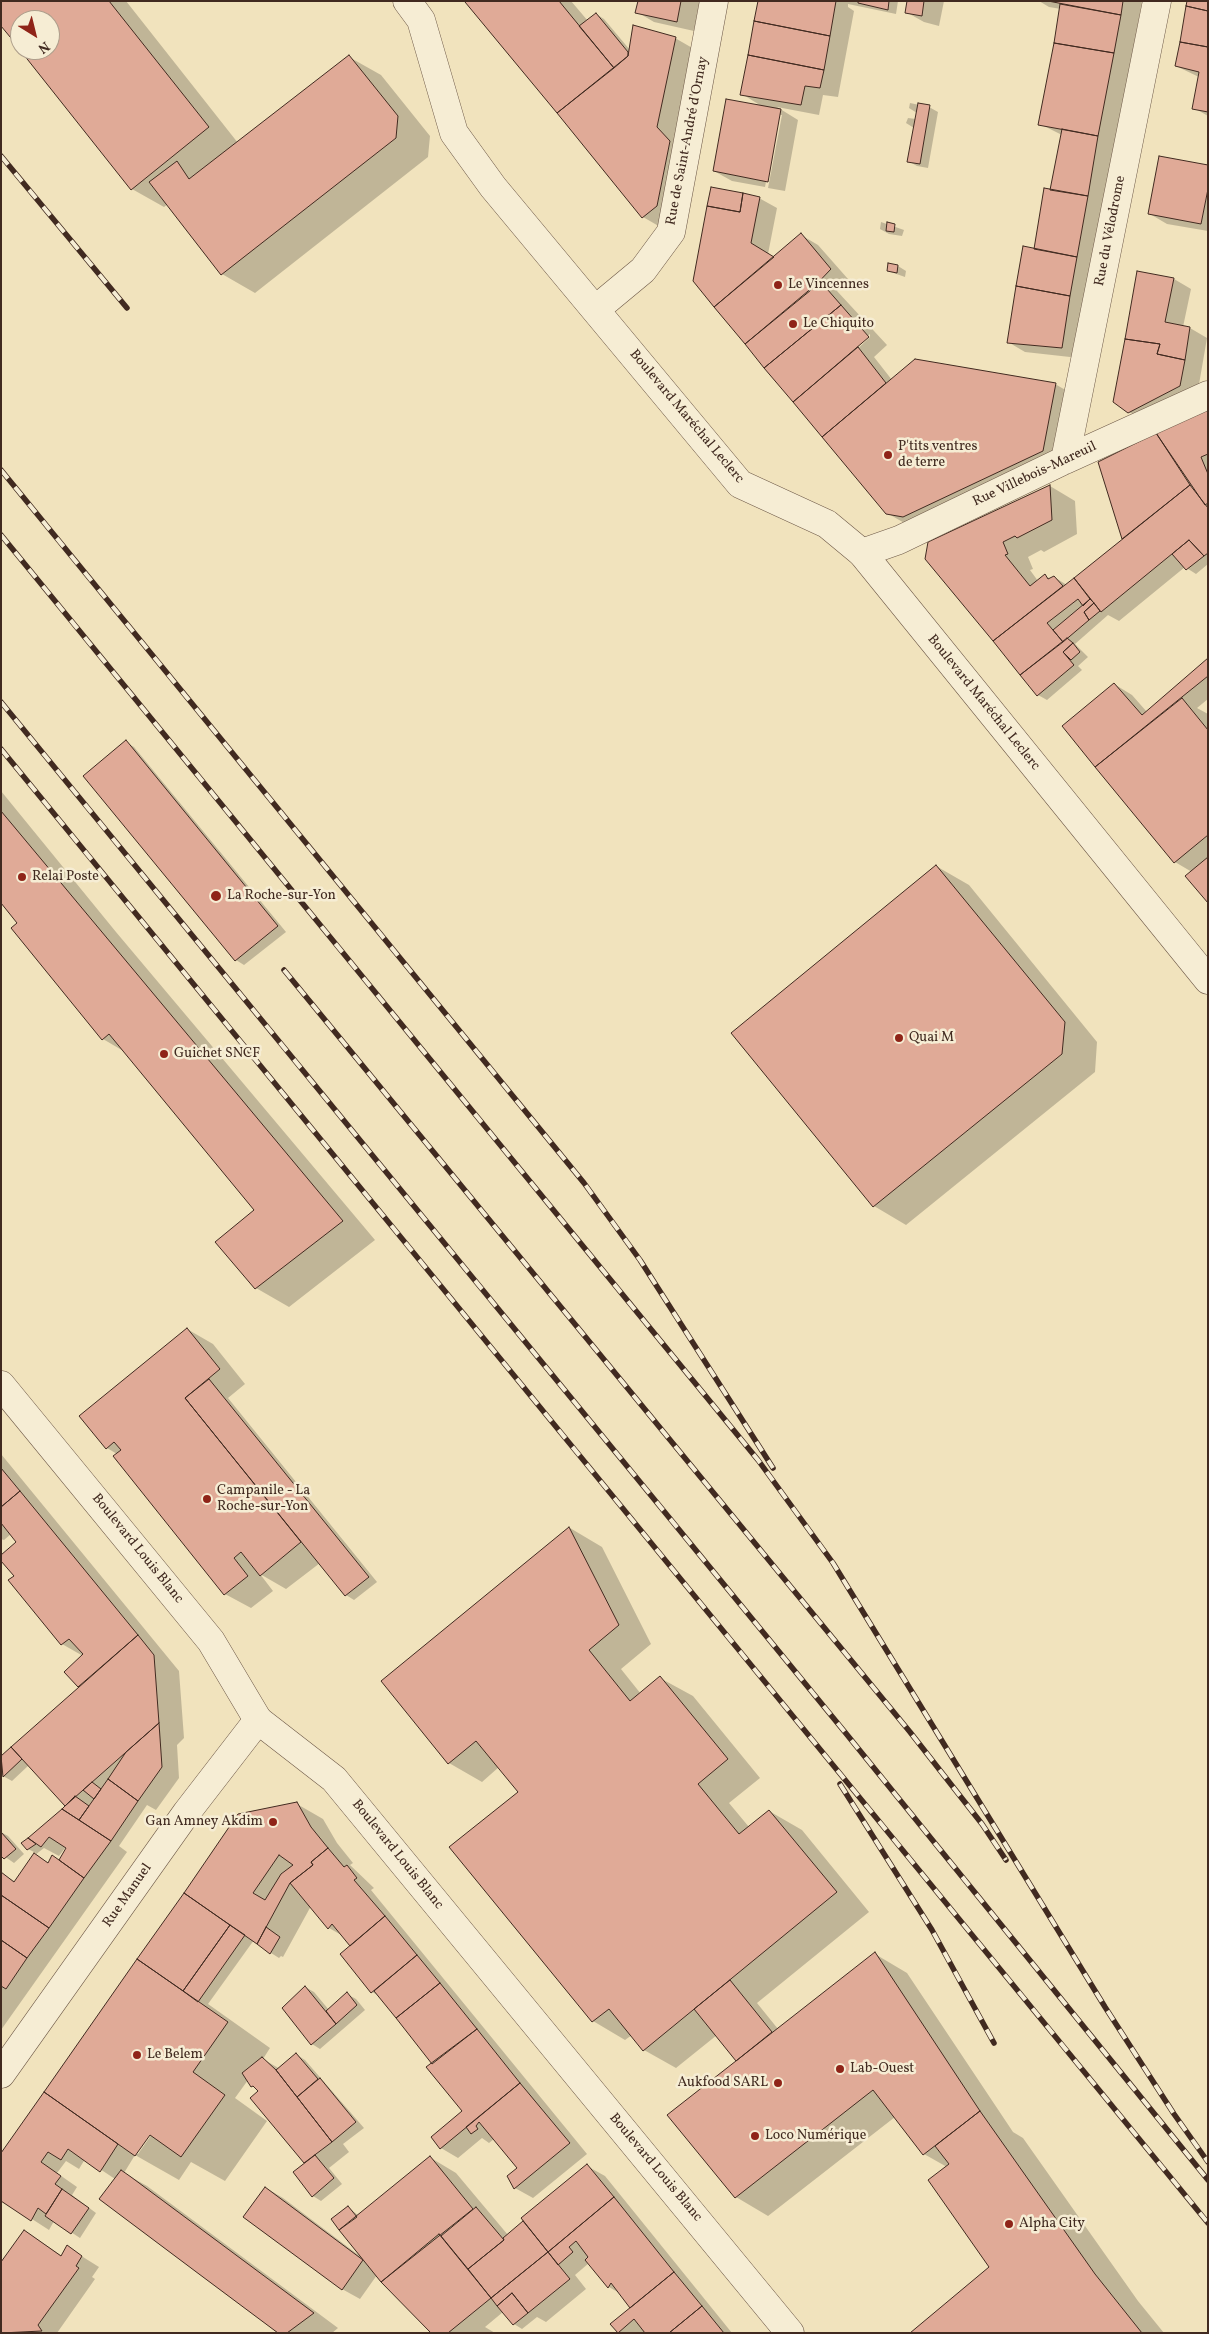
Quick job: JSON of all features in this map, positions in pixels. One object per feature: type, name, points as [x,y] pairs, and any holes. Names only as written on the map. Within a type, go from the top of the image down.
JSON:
[{"type":"street","name":"Boulevard Maréchal Leclerc","points":[[407,1],[421,20],[454,134],[493,187],[740,484],[827,524],[862,553],[1208,980]]},
{"type":"street","name":"Rue de Saint-André d'Ornay","points":[[596,309],[643,270],[671,232],[714,1]]},
{"type":"street","name":"Rue du Vélodrome","points":[[1066,460],[1157,1]]},
{"type":"street","name":"Rue Villebois-Mareuil","points":[[862,553],[899,540],[1208,395]]},
{"type":"street","name":"Boulevard Louis Blanc","points":[[1,1385],[211,1640],[258,1720],[334,1779],[790,2333]]},
{"type":"street","name":"Rue Manuel","points":[[1,2074],[187,1812],[258,1720]]},
{"type":"building","points":[[1,1],[109,1],[209,127],[131,190],[28,60],[60,60],[60,10],[10,10],[10,37],[1,26]]},
{"type":"building","points":[[559,1],[614,68],[557,113],[465,2]]},
{"type":"building","points":[[638,1],[681,1],[677,22],[635,13]]},
{"type":"building","points":[[758,1],[836,1],[830,36],[754,21]]},
{"type":"building","points":[[858,1],[889,1],[888,10],[858,3]]},
{"type":"building","points":[[907,1],[924,1],[922,16],[905,13]]},
{"type":"building","points":[[1048,1],[1123,1],[1121,15]]},
{"type":"building","points":[[1187,1],[1208,1],[1208,11],[1186,6]]},
{"type":"building","points":[[1060,4],[1121,15],[1114,53],[1054,43]]},
{"type":"building","points":[[1186,6],[1208,11],[1208,47],[1180,42]]},
{"type":"building","points":[[596,13],[628,52],[628,56],[614,68],[579,26]]},
{"type":"building","points":[[754,21],[830,36],[824,70],[748,55]]},
{"type":"building","points":[[633,25],[676,37],[657,127],[670,141],[657,206],[642,218],[557,113],[628,56]]},
{"type":"building","points":[[1180,42],[1208,47],[1208,112],[1192,109],[1199,72],[1175,66]]},
{"type":"building","points":[[1054,43],[1114,53],[1098,136],[1038,125]]},
{"type":"building","points":[[349,55],[398,116],[396,138],[221,275],[149,182],[177,161],[189,179]]},
{"type":"building","points":[[748,55],[824,70],[820,88],[805,86],[801,105],[740,95]]},
{"type":"building","points":[[726,99],[781,109],[768,182],[713,171]]},
{"type":"building","points":[[918,103],[930,105],[920,164],[907,162]]},
{"type":"building","points":[[1062,129],[1098,136],[1088,196],[1050,190]]},
{"type":"building","points":[[1159,156],[1208,165],[1208,189],[1201,224],[1148,214]]},
{"type":"building","points":[[711,187],[743,193],[740,212],[707,206]]},
{"type":"building","points":[[1044,188],[1088,196],[1077,257],[1034,249]]},
{"type":"building","points":[[743,193],[760,197],[751,243],[774,257],[714,307],[693,281],[707,206],[740,212]]},
{"type":"building","points":[[887,222],[895,224],[894,232],[886,231]]},
{"type":"building","name":"Le Vincennes","points":[[801,233],[831,269],[811,290],[745,344],[714,307]]},
{"type":"building","points":[[1023,246],[1077,257],[1070,296],[1016,286]]},
{"type":"building","points":[[888,263],[898,265],[897,273],[887,271]]},
{"type":"building","points":[[1137,271],[1174,278],[1165,322],[1190,327],[1185,360],[1157,354],[1160,344],[1125,339]]},
{"type":"building","name":"Le Chiquito","points":[[820,281],[841,305],[764,368],[745,344]]},
{"type":"building","points":[[1016,286],[1070,296],[1062,348],[1007,343]]},
{"type":"building","points":[[841,305],[869,337],[793,402],[764,368]]},
{"type":"building","points":[[1125,339],[1160,344],[1157,354],[1185,360],[1180,386],[1128,413],[1113,402]]},
{"type":"building","points":[[858,347],[886,383],[822,437],[793,402]]},
{"type":"building","points":[[915,359],[1056,383],[1043,451],[903,517],[886,514],[822,437]]},
{"type":"building","points":[[1208,410],[1208,454],[1201,457],[1208,474],[1208,503],[1205,505],[1156,433]]},
{"type":"building","points":[[1156,433],[1190,485],[1122,539],[1098,462]]},
{"type":"building","points":[[1050,485],[1052,520],[1017,538],[1015,536],[1003,542],[1008,554],[1005,555],[1030,586],[1045,574],[1048,579],[1054,576],[1063,586],[993,641],[925,559],[928,542]]},
{"type":"building","points":[[1190,485],[1208,508],[1208,553],[1204,556],[1189,540],[1101,612],[1074,578]]},
{"type":"building","points":[[1189,540],[1204,556],[1186,570],[1172,554]]},
{"type":"building","points":[[1074,578],[1090,599],[1083,606],[1078,599],[1047,623],[1063,642],[1020,675],[993,641]]},
{"type":"building","points":[[1090,599],[1094,603],[1084,612],[1089,620],[1063,642],[1053,630]]},
{"type":"building","points":[[1094,603],[1100,611],[1089,620],[1084,612]]},
{"type":"building","points":[[1067,638],[1073,643],[1063,652],[1074,665],[1037,696],[1020,675]]},
{"type":"building","points":[[1073,643],[1080,652],[1071,660],[1063,652]]},
{"type":"building","points":[[1208,658],[1208,676],[1095,767],[1062,726],[1114,683],[1142,715]]},
{"type":"building","points":[[1182,698],[1208,730],[1208,835],[1174,863],[1095,767]]},
{"type":"building","points":[[126,740],[278,926],[235,961],[83,776]]},
{"type":"building","points":[[1,811],[343,1221],[255,1289],[215,1242],[254,1210],[109,1034],[102,1040],[11,928],[17,923],[1,903]]},
{"type":"building","points":[[1208,857],[1208,903],[1185,876]]},
{"type":"building","name":"Quai M","points":[[936,865],[1065,1022],[1062,1054],[873,1207],[731,1033]]},
{"type":"building","name":"Campanile - La Roche-sur-Yon","points":[[187,1328],[220,1369],[185,1398],[301,1542],[260,1576],[241,1552],[234,1558],[248,1576],[224,1595],[113,1456],[121,1450],[114,1442],[106,1449],[79,1416]]},
{"type":"building","points":[[209,1379],[369,1577],[345,1596],[185,1398]]},
{"type":"building","points":[[1,1468],[20,1491],[1,1507]]},
{"type":"building","points":[[20,1491],[138,1635],[78,1687],[64,1672],[83,1654],[69,1639],[61,1645],[8,1580],[14,1576],[1,1561],[1,1555],[16,1542],[1,1523],[1,1507]]},
{"type":"building","points":[[569,1527],[619,1625],[589,1650],[630,1701],[660,1676],[728,1759],[698,1784],[739,1834],[769,1810],[837,1892],[643,2051],[609,2009],[592,2022],[449,1847],[518,1792],[476,1741],[448,1764],[381,1681]]},
{"type":"building","points":[[138,1635],[154,1655],[159,1723],[65,1806],[11,1747]]},
{"type":"building","points":[[159,1723],[162,1767],[138,1801],[108,1779],[126,1752]]},
{"type":"building","points":[[11,1747],[22,1759],[3,1777],[1,1756]]},
{"type":"building","points":[[108,1779],[138,1801],[111,1841],[79,1820]]},
{"type":"building","points":[[92,1782],[101,1789],[94,1799],[83,1790]]},
{"type":"building","points":[[75,1796],[89,1806],[79,1820],[62,1809]]},
{"type":"building","points":[[297,1802],[311,1827],[328,1848],[311,1862],[313,1865],[290,1883],[257,1944],[184,1893],[238,1814]],"holes":[[[279,1855],[293,1865],[281,1874],[265,1900],[253,1893]]]},
{"type":"building","points":[[62,1809],[111,1841],[84,1878],[59,1860],[66,1848],[49,1837],[41,1847],[28,1838]]},
{"type":"building","points":[[1,1832],[16,1849],[4,1859],[1,1856]]},
{"type":"building","points":[[28,1838],[36,1844],[27,1850],[21,1843]]},
{"type":"building","points":[[328,1848],[344,1867],[347,1865],[357,1878],[354,1880],[385,1916],[350,1946],[332,1924],[328,1929],[290,1883],[313,1865],[311,1862]]},
{"type":"building","points":[[34,1853],[48,1863],[52,1855],[84,1878],[49,1928],[1,1895],[1,1872],[14,1882]]},
{"type":"building","points":[[184,1893],[230,1925],[183,1991],[137,1959]]},
{"type":"building","points":[[1,1895],[49,1928],[27,1958],[1,1940]]},
{"type":"building","points":[[385,1916],[417,1955],[371,1993],[340,1954]]},
{"type":"building","points":[[230,1925],[245,1935],[198,2002],[183,1991]]},
{"type":"building","points":[[266,1927],[280,1937],[270,1954],[257,1944]]},
{"type":"building","points":[[1,1940],[27,1958],[6,1989],[1,1986]]},
{"type":"building","points":[[875,1952],[980,2111],[923,2155],[873,2090],[735,2198],[667,2115]]},
{"type":"building","points":[[417,1955],[440,1983],[396,2018],[374,1991]]},
{"type":"building","name":"Le Belem","points":[[137,1959],[228,2022],[193,2072],[225,2095],[181,2157],[150,2135],[135,2156],[44,2092]]},
{"type":"building","points":[[730,1980],[772,2032],[736,2061],[694,2009]]},
{"type":"building","points":[[440,1983],[477,2029],[432,2064],[396,2018]]},
{"type":"building","points":[[305,1986],[336,2024],[311,2045],[282,2008]]},
{"type":"building","points":[[347,1992],[357,2005],[336,2024],[326,2011]]},
{"type":"building","points":[[477,2029],[520,2083],[440,2149],[431,2137],[462,2111],[426,2067]]},
{"type":"building","points":[[296,2053],[318,2079],[297,2097],[276,2070]]},
{"type":"building","points":[[262,2057],[276,2070],[332,2142],[304,2163],[250,2098],[258,2091],[253,2086],[251,2087],[242,2073]]},
{"type":"building","points":[[320,2078],[356,2122],[332,2142],[297,2097]]},
{"type":"building","points":[[520,2083],[570,2143],[514,2189],[507,2176],[517,2168],[479,2122],[476,2126],[478,2129],[471,2134],[466,2127]]},
{"type":"building","points":[[44,2092],[118,2144],[100,2172],[68,2149],[61,2160],[48,2152],[41,2162],[61,2176],[55,2184],[62,2189],[46,2214],[38,2208],[31,2221],[1,2201],[1,2153]]},
{"type":"building","name":"Alpha City","points":[[980,2111],[1095,2274],[1142,2333],[910,2333],[989,2267],[928,2180],[949,2164],[935,2146]]},
{"type":"building","points":[[315,2155],[334,2178],[312,2197],[293,2172]]},
{"type":"building","points":[[430,2156],[473,2209],[381,2282],[339,2230]]},
{"type":"building","points":[[587,2164],[614,2197],[548,2252],[521,2218]]},
{"type":"building","points":[[121,2170],[314,2313],[287,2333],[278,2333],[99,2199]]},
{"type":"building","points":[[265,2187],[363,2260],[342,2290],[243,2217]]},
{"type":"building","points":[[62,2189],[89,2208],[71,2234],[45,2216]]},
{"type":"building","points":[[614,2197],[674,2272],[630,2308],[611,2283],[608,2288],[585,2260],[588,2257],[576,2241],[569,2247],[573,2252],[558,2265],[548,2252]]},
{"type":"building","points":[[348,2206],[357,2217],[339,2230],[331,2219]]},
{"type":"building","points":[[476,2207],[504,2240],[468,2269],[441,2236]]},
{"type":"building","points":[[523,2221],[548,2252],[491,2298],[468,2269],[504,2240],[503,2238]]},
{"type":"building","points":[[24,2230],[61,2256],[67,2245],[82,2256],[76,2266],[79,2268],[38,2325],[42,2331],[1,2333],[1,2262]]},
{"type":"building","points":[[439,2234],[491,2298],[448,2333],[431,2333],[381,2282]]},
{"type":"building","points":[[548,2252],[570,2279],[528,2313],[512,2293],[497,2306],[491,2298]]},
{"type":"building","points":[[674,2272],[702,2306],[669,2333],[645,2333],[634,2319],[618,2333],[610,2324]]},
{"type":"building","points":[[512,2293],[528,2313],[513,2325],[497,2306]]},
{"type":"building","points":[[702,2306],[724,2333],[669,2333]]},
{"type":"railway","points":[[1,156],[127,308]]},
{"type":"railway","points":[[1,470],[584,1183],[640,1260],[773,1468]]},
{"type":"railway","points":[[1,535],[758,1460],[833,1563],[1105,2007],[1174,2114],[1208,2162]]},
{"type":"railway","points":[[1,702],[844,1731],[1208,2180]]},
{"type":"railway","points":[[1,749],[1208,2223]]},
{"type":"railway","points":[[284,970],[910,1732],[982,1824],[1006,1860]]},
{"type":"railway","points":[[840,1784],[932,1930],[994,2043]]},
{"type":"place","name":"Le Vincennes","points":[[778,285]]},
{"type":"place","name":"Le Chiquito","points":[[793,324]]},
{"type":"place","name":"P'tits ventres de terre","points":[[888,455]]},
{"type":"place","name":"Relai Poste","points":[[22,877]]},
{"type":"place","name":"La Roche-sur-Yon","points":[[216,896]]},
{"type":"place","name":"Quai M","points":[[899,1038]]},
{"type":"place","name":"Guichet SNCF","points":[[164,1054]]},
{"type":"place","name":"Campanile - La Roche-sur-Yon","points":[[207,1499]]},
{"type":"place","name":"Gan Amney Akdim","points":[[273,1822]]},
{"type":"place","name":"Le Belem","points":[[137,2055]]},
{"type":"place","name":"Lab-Ouest","points":[[840,2069]]},
{"type":"place","name":"Aukfood SARL","points":[[778,2083]]},
{"type":"place","name":"Loco Numérique","points":[[755,2136]]},
{"type":"place","name":"Alpha City","points":[[1009,2224]]}]
